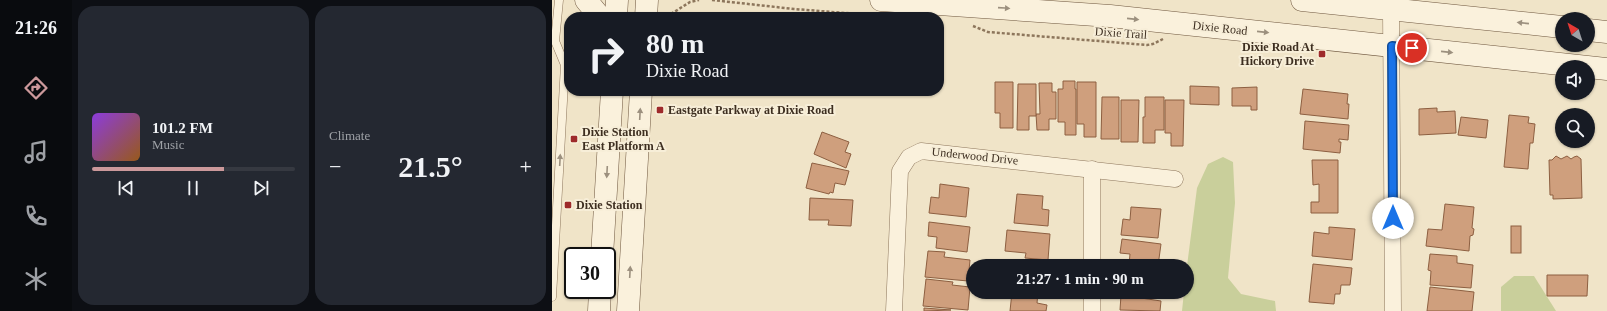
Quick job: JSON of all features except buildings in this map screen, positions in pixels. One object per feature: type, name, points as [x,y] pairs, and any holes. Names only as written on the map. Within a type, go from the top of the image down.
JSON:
[{"type":"main road","points":[[586,0],[596,12]]},
{"type":"main road","points":[[616,12],[617,0]]},
{"type":"main road","points":[[646,12],[647,0]]},
{"type":"main road","points":[[1302,0],[1555,26]]},
{"type":"main road","name":"Dixie Road","points":[[879,8],[1110,16],[1607,69]]},
{"type":"main road","points":[[1595,31],[1607,32]]},
{"type":"main road","points":[[603,247],[612,96]]},
{"type":"main road","points":[[628,311],[641,96]]},
{"type":"main road","points":[[599,311],[600,299]]},
{"type":"street","points":[[1391,9],[1394,311]]},
{"type":"street","name":"Underwood Drive","points":[[894,311],[900,171],[909,157],[920,151],[1175,178]]},
{"type":"street","points":[[1092,169],[1092,259]]},
{"type":"street","points":[[1092,299],[1092,311]]},
{"type":"lane","points":[[559,0],[554,45],[564,63]]},
{"type":"lane","points":[[552,297],[564,83]]},
{"type":"path","points":[[674,12],[690,2],[699,0]]},
{"type":"path","points":[[712,0],[794,10],[879,8]]},
{"type":"path","name":"Dixie Trail","points":[[971,25],[988,32],[1147,45],[1166,38]]},
{"type":"green space","points":[[1223,157],[1233,162],[1235,203],[1228,278],[1241,294],[1275,301],[1276,311],[1182,311],[1183,299],[1194,299],[1194,259],[1188,259],[1197,188],[1208,164]]},
{"type":"green space","points":[[1514,276],[1534,276],[1556,311],[1501,311],[1501,287]]},
{"type":"place","name":"Dixie Road At Hickory Drive","points":[[1322,54]]},
{"type":"place","name":"Eastgate Parkway at Dixie Road","points":[[660,110]]},
{"type":"place","name":"Dixie Station East Platform A","points":[[574,139]]},
{"type":"place","name":"Dixie Station","points":[[568,205]]},
{"type":"route","points":[[1393,218],[1392,46],[1412,48]]}]
